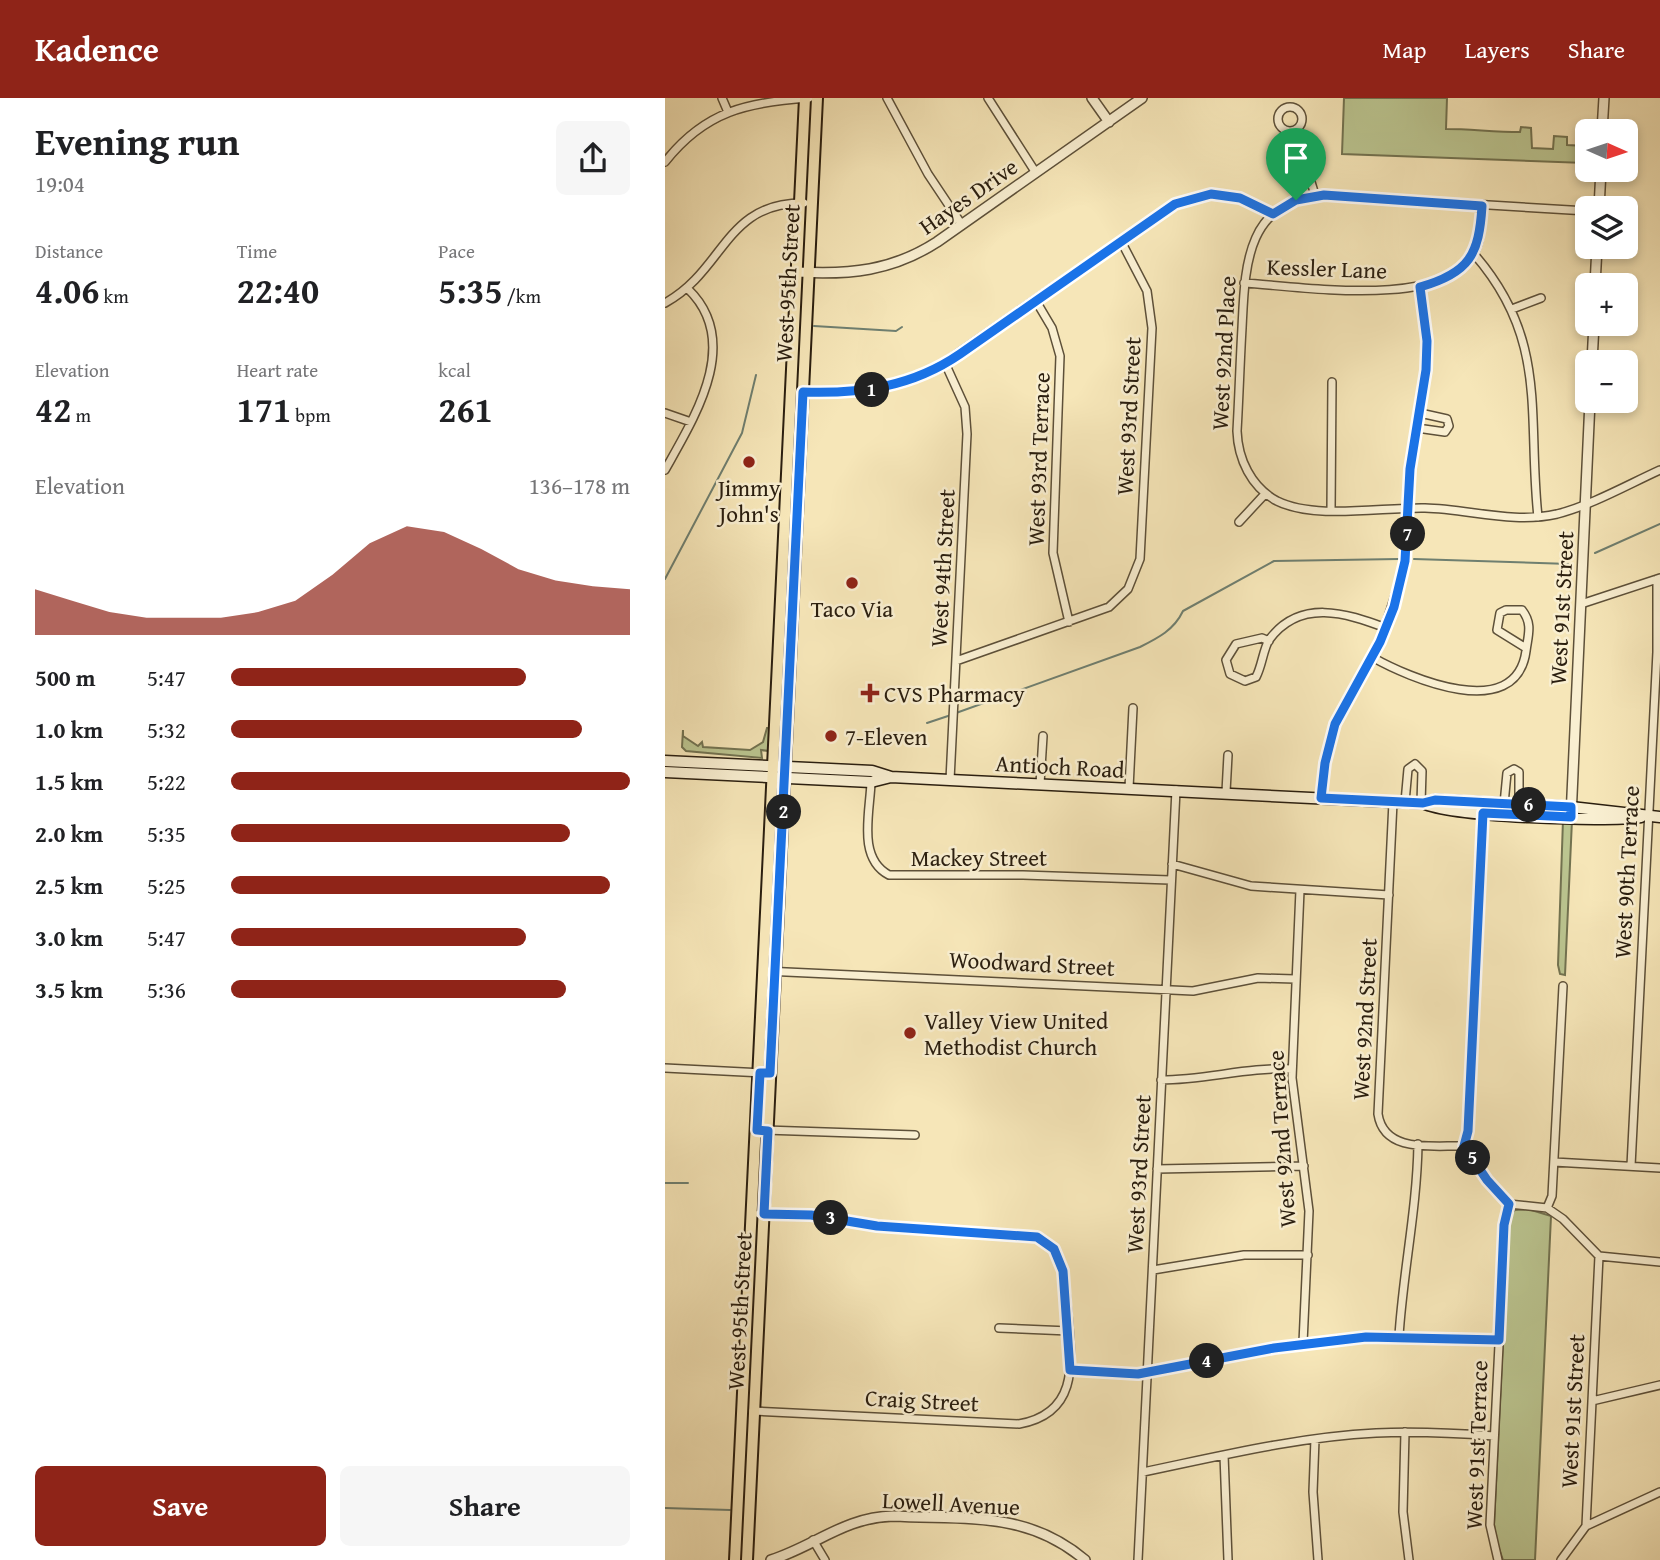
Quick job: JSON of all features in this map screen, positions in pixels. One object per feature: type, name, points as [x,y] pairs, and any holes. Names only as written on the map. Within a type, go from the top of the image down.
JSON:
[{"type":"main road","name":"West 95th Street","points":[[735,1560],[755,1410],[762,1130],[803,272],[807,98]]},
{"type":"main road","name":"West 95th Street","points":[[806,203],[817,98]]},
{"type":"main road","name":"Antioch Road","points":[[665,761],[871,782],[891,777]]},
{"type":"main road","name":"Antioch Road","points":[[665,772],[872,771],[891,777],[1422,803],[1436,809],[1483,808],[1660,817]]},
{"type":"main road","name":"Antioch Road","points":[[1483,808],[1519,804],[1571,812]]},
{"type":"main road","name":"West 95th Street","points":[[747,1560],[743,1415],[759,1214]]},
{"type":"street","points":[[722,98],[728,112]]},
{"type":"street","points":[[665,162],[698,129],[728,112],[771,99],[807,98]]},
{"type":"street","points":[[887,98],[928,174],[962,225]]},
{"type":"street","points":[[988,98],[1036,173]]},
{"type":"street","points":[[1093,98],[1109,121]]},
{"type":"street","name":"Hayes Drive","points":[[803,272],[855,274],[888,267],[920,253],[1142,98]]},
{"type":"street","points":[[1603,119],[1604,98]]},
{"type":"street","points":[[1295,130],[1315,195]]},
{"type":"street","points":[[797,392],[841,393],[885,387],[945,363],[1175,204],[1199,195],[1231,195],[1273,214],[1288,204],[1315,195],[1575,210]]},
{"type":"street","points":[[665,303],[688,289],[745,219],[772,205],[806,203]]},
{"type":"street","points":[[1482,206],[1474,254],[1498,283],[1512,309],[1522,333],[1532,379],[1532,465],[1538,517]]},
{"type":"street","name":"West 92nd Place","points":[[1265,494],[1245,466],[1237,441],[1244,283],[1251,243],[1273,214]]},
{"type":"street","name":"West 93rd Street","points":[[1069,622],[1100,611],[1122,596],[1136,575],[1140,559],[1152,328],[1147,291],[1121,241]]},
{"type":"street","name":"Kessler Lane","points":[[1244,283],[1380,290],[1420,287],[1452,275],[1474,254]]},
{"type":"street","points":[[1321,798],[1325,763],[1335,724],[1386,628],[1405,561],[1427,348],[1420,287]]},
{"type":"street","points":[[665,470],[707,387],[712,344],[707,316],[688,289]]},
{"type":"street","points":[[1512,309],[1541,298]]},
{"type":"street","name":"West 93rd Terrace","points":[[1036,301],[1052,328],[1060,356],[1053,553],[1069,622]]},
{"type":"street","name":"West 94th Street","points":[[945,363],[959,390],[967,422],[950,780]]},
{"type":"street","points":[[1331,510],[1332,382]]},
{"type":"street","points":[[665,413],[691,422]]},
{"type":"street","points":[[1417,428],[1445,432],[1450,426],[1447,419],[1420,413]]},
{"type":"street","name":"West 91st Street","points":[[1571,812],[1589,413]]},
{"type":"street","points":[[1238,522],[1265,494],[1299,509],[1409,508],[1506,517],[1538,517],[1585,503],[1660,470]]},
{"type":"street","points":[[1581,604],[1659,580]]},
{"type":"street","name":"West 90th Terrace","points":[[1631,1166],[1659,580]]},
{"type":"street","points":[[1372,657],[1416,680],[1434,685],[1480,690],[1500,685],[1513,677],[1524,665],[1530,625],[1522,610],[1506,610],[1497,622],[1497,630],[1526,648]]},
{"type":"street","points":[[1269,641],[1262,638],[1236,644],[1226,660],[1230,674],[1245,681],[1256,677],[1269,641],[1302,616],[1323,611],[1347,614],[1386,628]]},
{"type":"street","points":[[956,661],[1069,622]]},
{"type":"street","points":[[1129,788],[1133,708]]},
{"type":"street","points":[[1040,784],[1043,736]]},
{"type":"street","points":[[1226,792],[1228,755]]},
{"type":"street","points":[[1405,802],[1408,769],[1415,764],[1422,771],[1422,803]]},
{"type":"street","points":[[1504,804],[1507,773],[1514,769],[1519,772],[1521,781],[1519,804]]},
{"type":"street","name":"Mackey Street","points":[[871,782],[869,852],[879,870],[889,875],[1023,875],[1170,880]]},
{"type":"street","name":"West 93rd Street","points":[[1138,1560],[1176,790]]},
{"type":"street","name":"West 92nd Street","points":[[1393,802],[1378,1114],[1383,1130],[1390,1138],[1404,1144],[1418,1144]]},
{"type":"street","points":[[1483,808],[1468,1131],[1464,1146],[1487,1180],[1509,1204],[1547,1208],[1563,1219],[1599,1256],[1660,1262]]},
{"type":"street","points":[[1172,863],[1234,883],[1389,895]]},
{"type":"street","name":"West 92nd Terrace","points":[[1300,890],[1292,1069],[1295,1112],[1309,1211],[1303,1343]]},
{"type":"street","name":"Woodward Street","points":[[771,971],[1203,990],[1258,978],[1295,979]]},
{"type":"street","points":[[1547,1208],[1552,1196],[1563,986]]},
{"type":"street","points":[[665,1068],[765,1073]]},
{"type":"street","points":[[1161,1080],[1199,1079],[1255,1069],[1292,1069]]},
{"type":"street","points":[[762,1130],[915,1135]]},
{"type":"street","points":[[1399,1336],[1402,1288],[1415,1207],[1418,1144],[1464,1146]]},
{"type":"street","points":[[1554,1163],[1660,1168]]},
{"type":"street","points":[[1157,1169],[1304,1166]]},
{"type":"street","name":"West 91st Terrace","points":[[1498,1560],[1490,1525],[1504,1225],[1509,1204]]},
{"type":"street","points":[[759,1214],[811,1215],[877,1226],[1037,1237],[1054,1249],[1061,1262],[1069,1331],[1070,1370],[1147,1372],[1303,1343],[1399,1336],[1499,1340]]},
{"type":"street","points":[[1153,1270],[1220,1257],[1308,1255]]},
{"type":"street","name":"West 91st Street","points":[[1586,1526],[1599,1256]]},
{"type":"street","points":[[999,1328],[1069,1331]]},
{"type":"street","name":"Craig Street","points":[[743,1415],[755,1410],[1019,1424],[1037,1419],[1055,1406],[1070,1382],[1070,1370]]},
{"type":"street","points":[[1592,1401],[1660,1385]]},
{"type":"street","points":[[1143,1472],[1315,1439],[1405,1432],[1494,1436]]},
{"type":"street","points":[[1405,1432],[1403,1511],[1409,1560]]},
{"type":"street","points":[[1315,1439],[1313,1492],[1318,1560]]},
{"type":"street","points":[[1224,1455],[1228,1560]]},
{"type":"street","points":[[1561,1560],[1586,1526],[1660,1493]]},
{"type":"street","name":"Lowell Avenue","points":[[771,1560],[845,1524],[876,1516],[999,1521],[1045,1532],[1086,1560]]},
{"type":"street","points":[[813,1540],[825,1560]]},
{"type":"green space","points":[[1344,98],[1447,98],[1446,129],[1520,132],[1521,127],[1531,128],[1532,148],[1553,149],[1554,136],[1567,137],[1567,145],[1575,145],[1575,163],[1342,154]]},
{"type":"green space","points":[[767,728],[770,728],[769,751],[761,750],[762,758],[686,751],[682,747],[683,730],[683,736],[698,746],[702,742],[703,747],[750,750],[763,742]]},
{"type":"green space","points":[[1563,820],[1572,820],[1565,975],[1560,974],[1558,965]]},
{"type":"green space","points":[[1528,1209],[1551,1216],[1535,1560],[1503,1560],[1495,1537],[1494,1524],[1509,1216],[1515,1210]]},
{"type":"waterway","points":[[814,326],[896,331],[902,327]]},
{"type":"waterway","points":[[665,579],[742,433],[756,375]]},
{"type":"waterway","points":[[1595,553],[1660,524]]},
{"type":"waterway","points":[[956,713],[1140,647],[1170,628],[1183,611],[1274,561],[1399,559]]},
{"type":"waterway","points":[[1414,559],[1570,564]]},
{"type":"waterway","points":[[927,723],[951,715]]},
{"type":"waterway","points":[[665,1183],[688,1183]]},
{"type":"waterway","points":[[665,1508],[730,1510]]},
{"type":"place","name":"Jimmy John's","points":[[749,462]]},
{"type":"place","name":"Taco Via","points":[[852,583]]},
{"type":"place","name":"CVS Pharmacy","points":[[870,693]]},
{"type":"place","name":"7-Eleven","points":[[831,736]]},
{"type":"place","name":"Valley View United Methodist Church","points":[[910,1033]]},
{"type":"route","points":[[1211,194],[1231,195],[1252,202],[1273,214],[1296,200],[1324,195],[1482,206],[1481,228],[1474,254],[1462,268],[1444,280],[1420,287],[1427,341],[1426,370],[1410,469],[1408,537],[1401,584],[1380,642],[1335,724],[1329,741],[1321,798],[1423,803],[1435,800],[1571,807],[1571,817],[1483,813],[1468,1131],[1464,1146],[1487,1180],[1509,1204],[1504,1225],[1499,1340],[1366,1337],[1274,1348],[1138,1374],[1070,1370],[1071,1354],[1063,1271],[1058,1256],[1047,1242],[1028,1234],[877,1226],[811,1215],[764,1214],[768,1131],[757,1130],[760,1073],[770,1073],[777,971],[803,392],[864,391],[905,382],[935,369],[1159,214],[1188,198],[1211,194]]}]
